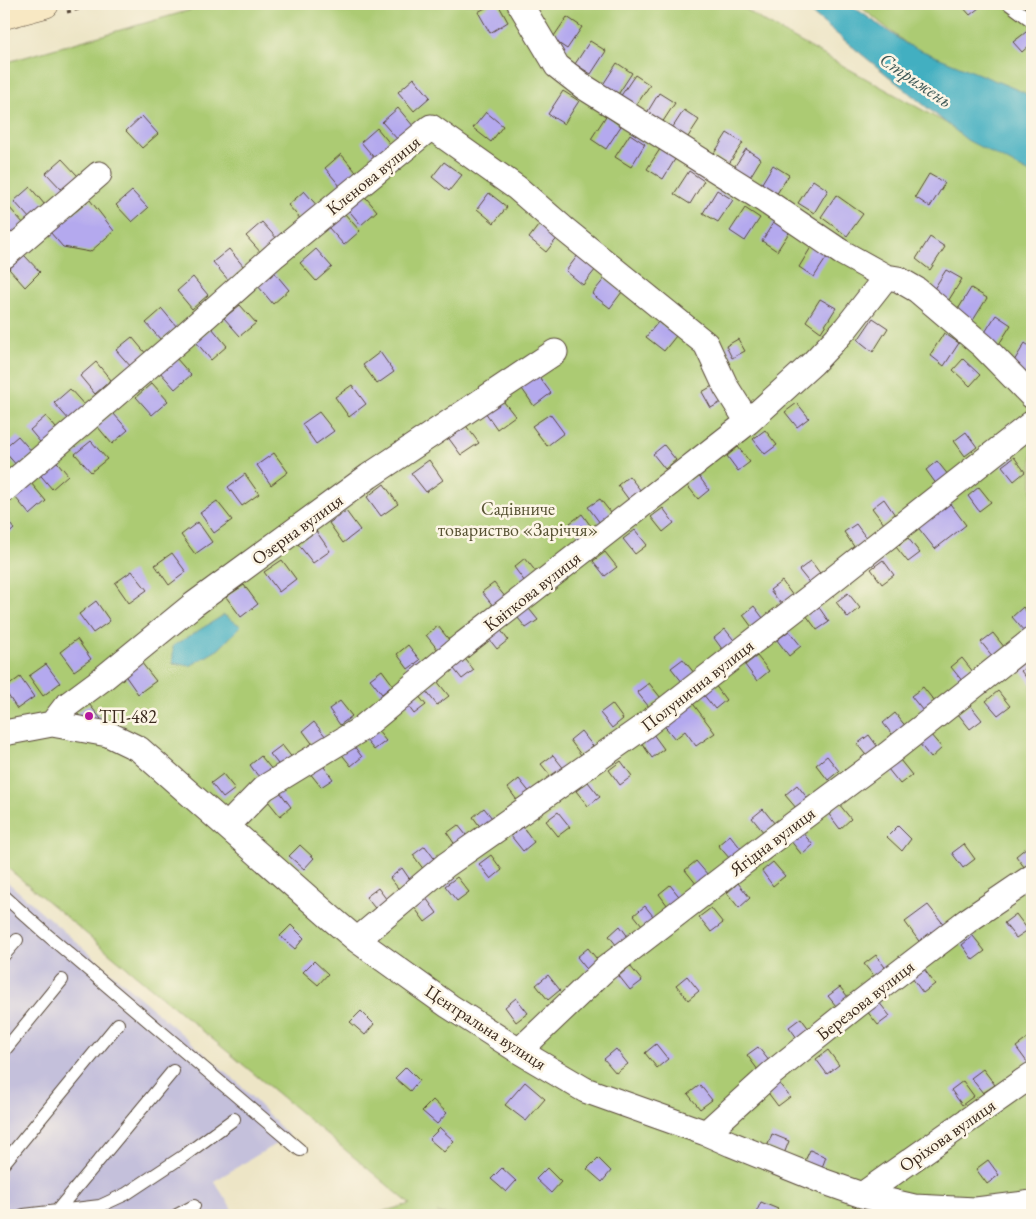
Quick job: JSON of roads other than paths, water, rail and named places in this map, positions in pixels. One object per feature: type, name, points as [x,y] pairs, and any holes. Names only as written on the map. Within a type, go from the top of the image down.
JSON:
[{"type":"main road","points":[[4,14],[45,4]]},
{"type":"street","points":[[520,4],[557,66],[584,87],[764,200],[841,252],[917,290],[983,346],[1032,396]]},
{"type":"street","name":"Кленова вулиця","points":[[4,490],[184,336],[275,255],[432,127],[517,188],[706,344],[726,387],[748,422]]},
{"type":"street","points":[[4,256],[99,174]]},
{"type":"street","name":"Квіткова вулиця","points":[[227,826],[264,788],[361,729],[465,643],[748,422],[813,363],[839,335],[886,276]]},
{"type":"street","name":"Озерна вулиця","points":[[52,724],[66,706],[193,605],[369,476],[555,352]]},
{"type":"street","name":"Полунична вулиця","points":[[357,940],[446,865],[643,727],[1032,423]]},
{"type":"street","name":"Ягідна вулиця","points":[[519,1051],[605,969],[888,754],[1032,640]]},
{"type":"street","name":"Центральна вулиця","points":[[4,733],[52,724],[108,734],[139,749],[357,940],[449,1006],[519,1051],[585,1090],[706,1133],[825,1182],[862,1195],[914,1206],[976,1210],[1032,1203]]},
{"type":"street","name":"Березова вулиця","points":[[706,1133],[771,1074],[856,1006],[967,921],[1032,877]]},
{"type":"street","name":"Оріхова вулиця","points":[[862,1195],[1032,1075]]},
{"type":"lane","points":[[1009,4],[1032,21]]},
{"type":"lane","points":[[4,896],[300,1150]]},
{"type":"lane","points":[[4,955],[17,940]]},
{"type":"lane","points":[[4,1052],[62,980]]},
{"type":"lane","points":[[4,1163],[118,1024]]},
{"type":"lane","points":[[56,1212],[173,1071]]},
{"type":"lane","points":[[24,1215],[100,1206],[126,1194],[185,1155],[234,1119]]},
{"type":"lane","points":[[177,1215],[194,1206]]},
{"type":"water","name":"Стрижень","points":[[800,4],[849,4],[908,45],[1023,92],[1032,98],[1032,174],[967,140]]},
{"type":"water","points":[[224,615],[241,626],[219,649],[190,666],[173,663],[173,646]]},
{"type":"place","name":"ТП-482","points":[[89,716]]},
{"type":"park label","name":"Садівниче товариство «Заріччя»","points":[[518,518]]}]
